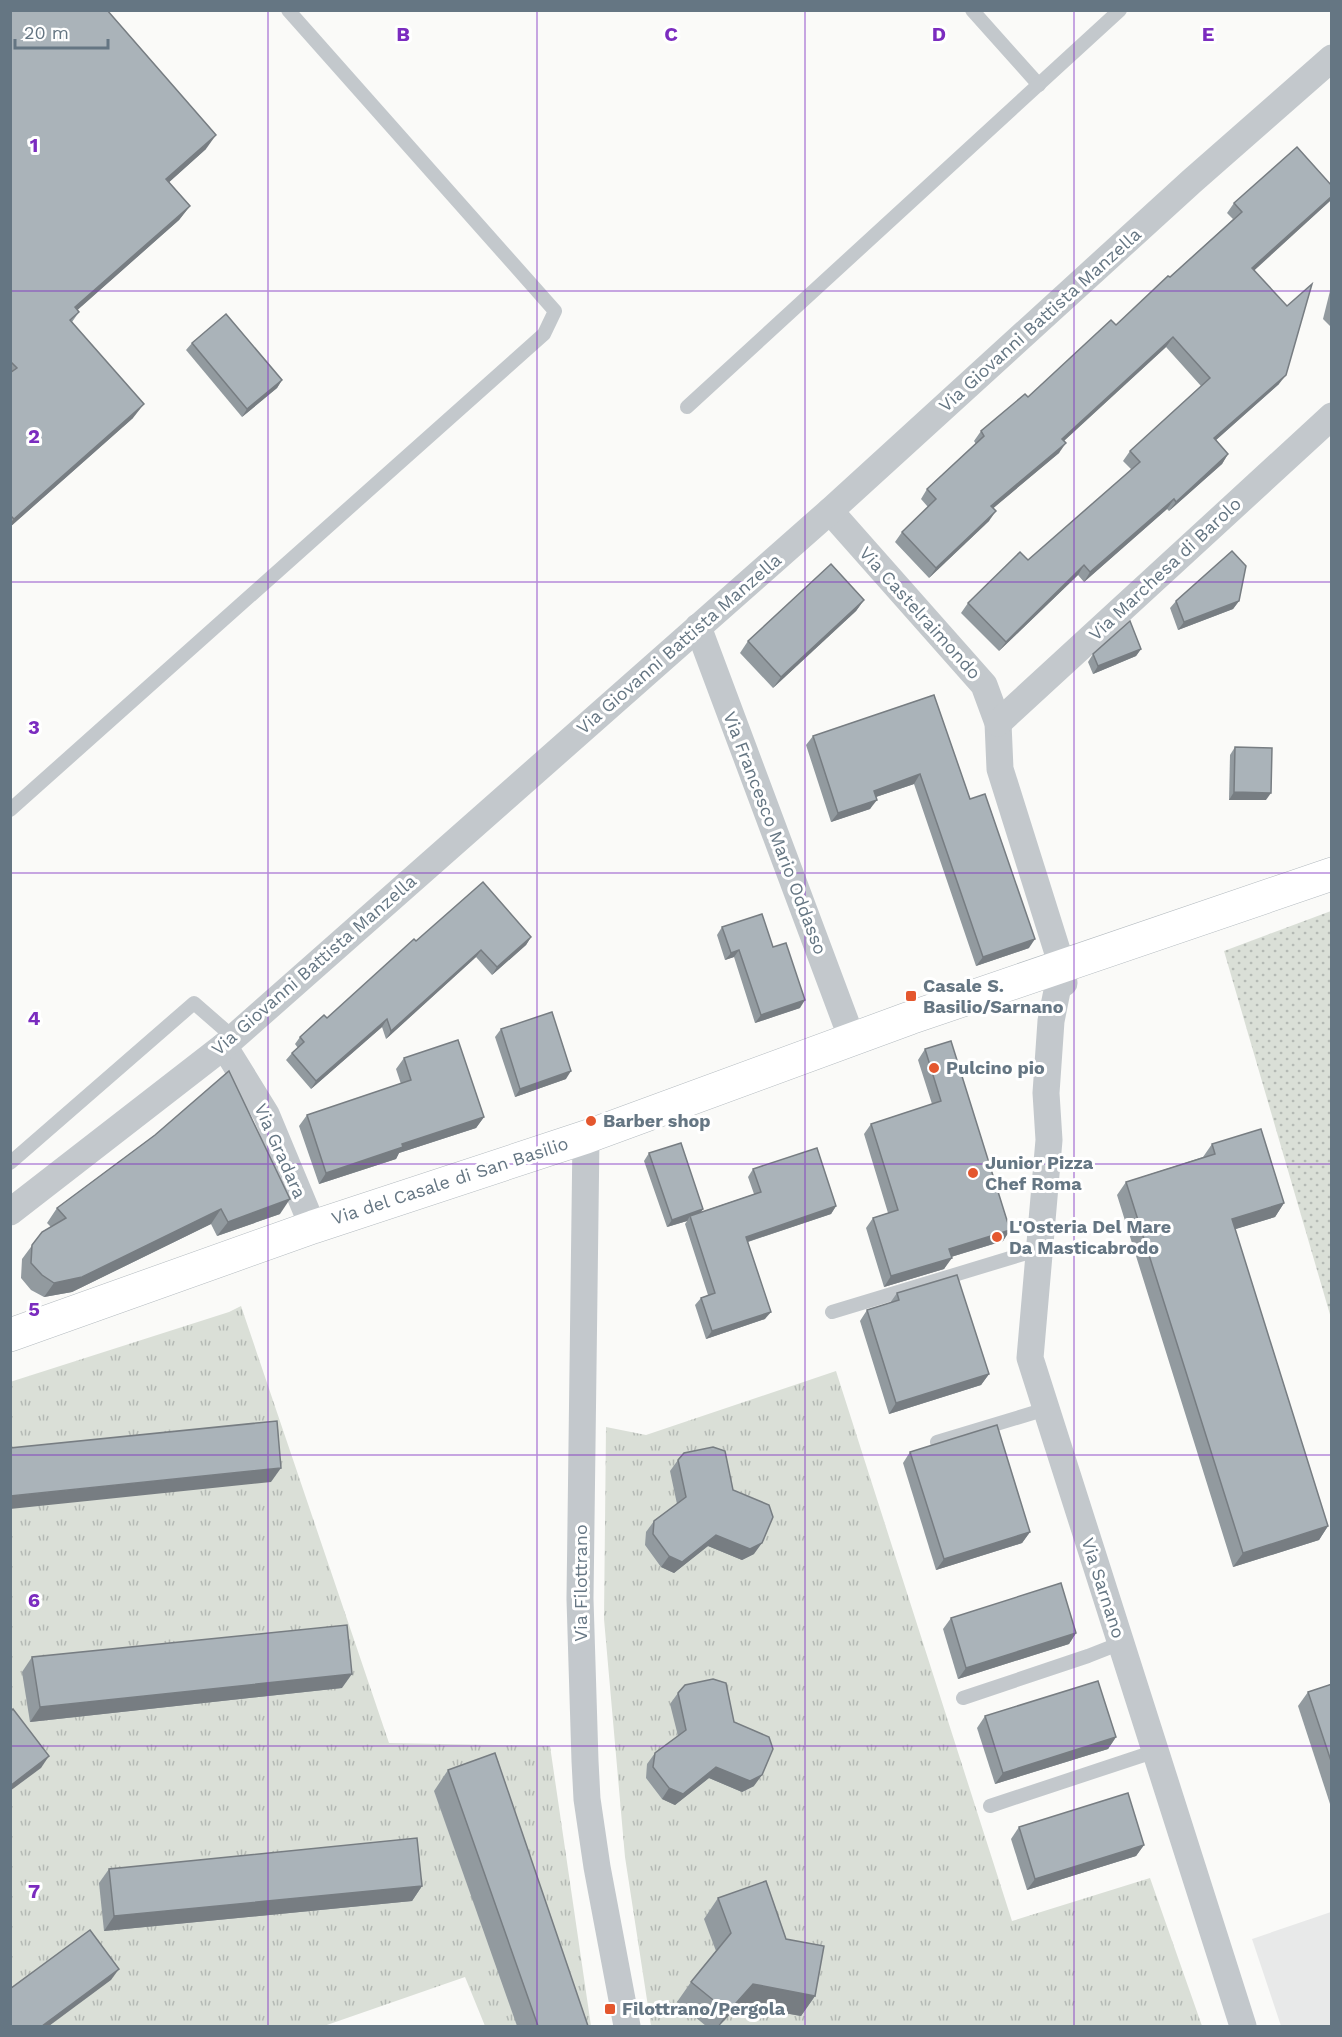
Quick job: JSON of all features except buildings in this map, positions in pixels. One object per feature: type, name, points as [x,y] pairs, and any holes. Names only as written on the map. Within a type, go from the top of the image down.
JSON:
[{"type":"street","name":"Via Giovanni Battista Manzella","points":[[10,1212],[229,1041],[830,511],[1183,189],[1332,58]]},
{"type":"street","name":"Via Marchesa di Barolo","points":[[998,723],[1332,416]]},
{"type":"street","name":"Via Castelraimondo","points":[[830,511],[984,685],[998,723],[1000,769],[1062,966]]},
{"type":"street","name":"Via Francesco Mario Oddasso","points":[[698,627],[852,1039]]},
{"type":"street","name":"Via del Casale di San Basilio","points":[[13,1328],[586,1137],[852,1039],[1332,874]]},
{"type":"street","name":"Via Sarnano","points":[[1062,966],[1069,1021],[1064,1095],[1049,1140],[1030,1358],[1243,2026]]},
{"type":"street","name":"Via Gradara","points":[[229,1041],[266,1113],[313,1227]]},
{"type":"street","name":"Via Filottrano","points":[[586,1137],[580,1599],[585,1761],[587,1799],[597,1867],[627,2026]]},
{"type":"lane","points":[[10,810],[544,334],[555,311],[288,10]]},
{"type":"lane","points":[[972,10],[1039,85]]},
{"type":"lane","points":[[687,407],[1120,10]]},
{"type":"lane","points":[[10,1163],[194,1003],[229,1041]]},
{"type":"lane","points":[[832,1312],[1040,1249]]},
{"type":"lane","points":[[937,1442],[1046,1409]]},
{"type":"lane","points":[[963,1698],[1121,1643]]},
{"type":"lane","points":[[990,1806],[1156,1751]]},
{"type":"shaded area","points":[[1331,1912],[1331,2026],[1281,2026],[1252,1939]]},
{"type":"green space","points":[[1332,911],[1331,1318],[1224,951]]},
{"type":"green space","points":[[241,1306],[389,1743],[550,1746],[591,2026],[485,2026],[465,1977],[324,2026],[11,2026],[10,1382],[229,1312]]},
{"type":"green space","points":[[836,1371],[1012,1921],[1150,1878],[1202,2026],[651,2026],[625,1857],[604,1619],[606,1427],[646,1435]]},
{"type":"place","name":"Casale S. Basilio/Sarnano","points":[[911,996]]},
{"type":"place","name":"Pulcino pio","points":[[934,1068]]},
{"type":"place","name":"Barber shop","points":[[591,1121]]},
{"type":"place","name":"Junior Pizza Chef Roma","points":[[973,1173]]},
{"type":"place","name":"L'Osteria Del Mare Da Masticabrodo","points":[[997,1237]]},
{"type":"place","name":"Filottrano/Pergola","points":[[610,2009]]}]
